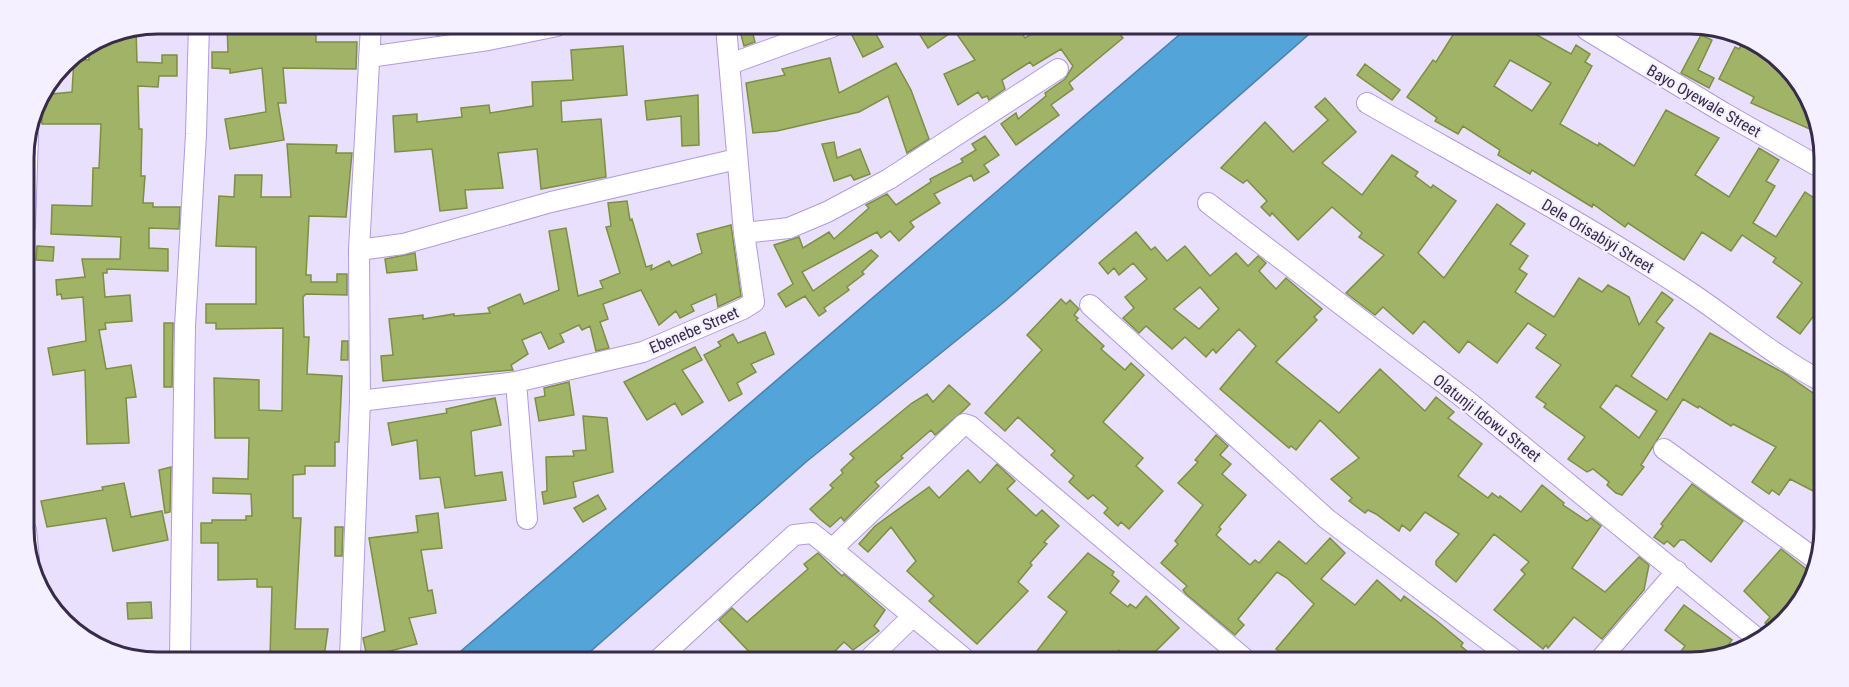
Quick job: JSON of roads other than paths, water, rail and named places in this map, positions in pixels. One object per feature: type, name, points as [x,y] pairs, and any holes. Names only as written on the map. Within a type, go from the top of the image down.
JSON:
[{"type":"street","name":"Bayo Oyewale Street","points":[[1594,34],[1724,113],[1814,164]]},
{"type":"street","points":[[180,652],[185,326],[199,35]]},
{"type":"street","points":[[350,652],[360,401],[359,250],[370,35]]},
{"type":"street","points":[[369,57],[514,35]]},
{"type":"street","name":"Ebenebe Street","points":[[360,401],[516,382],[643,352],[743,309],[754,302],[744,233],[727,35]]},
{"type":"street","points":[[730,64],[811,35]]},
{"type":"street","points":[[744,233],[789,228],[827,212],[889,179],[1058,69]]},
{"type":"street","name":"Dele Orisabiyi Street","points":[[1367,103],[1572,220],[1667,278],[1795,368],[1814,378]]},
{"type":"street","points":[[359,250],[403,244],[551,202],[737,159]]},
{"type":"street","name":"Olatunji Idowu Street","points":[[1209,203],[1470,403],[1754,636]]},
{"type":"street","points":[[1090,305],[1327,519],[1504,652]]},
{"type":"street","points":[[516,382],[527,519]]},
{"type":"street","points":[[832,549],[964,424],[970,426],[1236,652]]},
{"type":"street","points":[[1664,449],[1811,556]]},
{"type":"street","points":[[667,652],[794,535],[812,533],[956,652]]},
{"type":"street","points":[[1607,652],[1677,571]]},
{"type":"street","points":[[876,652],[913,616]]},
{"type":"water","points":[[1180,34],[1309,34],[1004,302],[806,462],[590,652],[460,652]]}]
